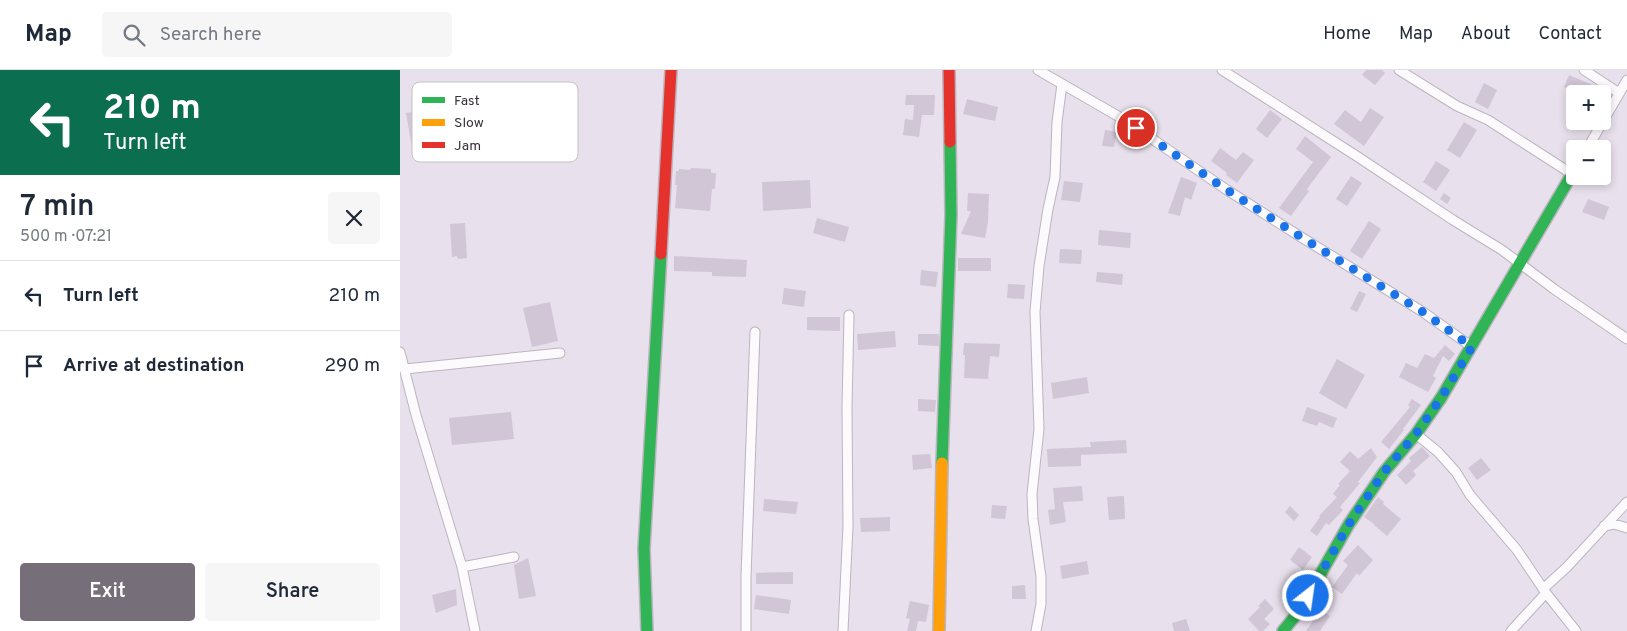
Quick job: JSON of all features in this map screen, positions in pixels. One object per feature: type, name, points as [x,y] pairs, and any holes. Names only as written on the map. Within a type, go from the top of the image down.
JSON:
[{"type":"street","points":[[646,631],[644,550],[671,70]]},
{"type":"street","points":[[939,631],[942,456],[951,214],[949,70]]},
{"type":"street","points":[[1038,70],[1123,119],[1243,200],[1423,312],[1472,347]]},
{"type":"street","points":[[1222,70],[1521,263],[1554,289],[1627,339]]},
{"type":"street","points":[[1399,70],[1457,106],[1488,120],[1566,166]]},
{"type":"street","points":[[1584,70],[1619,93]]},
{"type":"street","points":[[1592,140],[1627,80]]},
{"type":"street","points":[[1036,631],[1041,604],[1041,577],[1033,519],[1032,494],[1039,429],[1035,312],[1039,266],[1055,177],[1057,122],[1062,84]]},
{"type":"street","points":[[1283,631],[1300,610],[1349,524],[1384,472],[1416,434],[1441,398],[1566,185]]},
{"type":"street","points":[[843,631],[848,526],[847,407],[850,315]]},
{"type":"street","points":[[746,631],[746,566],[755,332]]},
{"type":"street","points":[[400,352],[416,416],[462,567],[475,631]]},
{"type":"street","points":[[404,369],[560,353]]},
{"type":"street","points":[[1416,434],[1438,452],[1456,472],[1470,495],[1517,550],[1545,591],[1576,631]]},
{"type":"street","points":[[1511,631],[1567,566],[1627,502]]},
{"type":"street","points":[[1604,526],[1614,524],[1627,528]]},
{"type":"street","points":[[462,567],[514,557]]},
{"type":"building","points":[[1366,70],[1382,70],[1385,73],[1375,85],[1362,75]]},
{"type":"building","points":[[1569,75],[1593,85],[1566,85],[1566,88],[1564,87]]},
{"type":"building","points":[[1484,83],[1497,90],[1488,109],[1475,102]]},
{"type":"building","points":[[906,95],[935,95],[934,115],[922,115],[919,137],[903,135],[905,119],[913,120],[914,105],[905,105]]},
{"type":"building","points":[[967,99],[998,107],[995,121],[963,114]]},
{"type":"building","points":[[1370,108],[1384,117],[1364,146],[1334,124],[1345,110],[1361,122]]},
{"type":"building","points":[[1270,110],[1282,119],[1267,138],[1256,129]]},
{"type":"building","points":[[412,112],[411,142],[406,113]]},
{"type":"building","points":[[1464,122],[1477,130],[1460,158],[1447,150]]},
{"type":"building","points":[[1105,130],[1117,132],[1114,147],[1102,146]]},
{"type":"building","points":[[1305,136],[1331,157],[1307,189],[1309,191],[1291,216],[1279,208],[1313,162],[1296,149]]},
{"type":"building","points":[[1220,148],[1236,160],[1243,152],[1254,160],[1237,183],[1211,161]]},
{"type":"building","points":[[1436,161],[1450,170],[1436,191],[1423,182]]},
{"type":"building","points":[[691,168],[711,169],[711,173],[716,173],[715,189],[712,189],[710,211],[675,208],[676,171],[679,171],[679,169],[690,170]]},
{"type":"building","points":[[1351,176],[1362,183],[1347,206],[1336,199]]},
{"type":"building","points":[[1181,177],[1197,183],[1191,200],[1185,197],[1180,216],[1168,213]]},
{"type":"building","points":[[810,180],[811,208],[763,211],[762,182]]},
{"type":"building","points":[[1064,181],[1083,183],[1080,202],[1061,200]]},
{"type":"building","points":[[968,193],[989,194],[988,222],[985,238],[961,234],[971,211],[967,211]]},
{"type":"building","points":[[1444,193],[1451,198],[1447,204],[1440,199]]},
{"type":"building","points":[[1588,199],[1609,207],[1604,220],[1582,212]]},
{"type":"building","points":[[817,218],[849,227],[845,242],[813,233]]},
{"type":"building","points":[[1369,221],[1381,229],[1362,259],[1350,251]]},
{"type":"building","points":[[465,223],[467,258],[458,259],[457,256],[452,257],[450,224]]},
{"type":"building","points":[[1099,230],[1131,233],[1130,248],[1098,245]]},
{"type":"building","points":[[1060,249],[1082,250],[1081,264],[1059,263]]},
{"type":"building","points":[[674,256],[747,260],[746,277],[712,276],[712,272],[674,271]]},
{"type":"building","points":[[958,258],[991,258],[991,271],[958,271]]},
{"type":"building","points":[[921,270],[938,272],[936,287],[920,285]]},
{"type":"building","points":[[1097,272],[1123,274],[1122,285],[1096,282]]},
{"type":"building","points":[[1008,284],[1025,285],[1024,299],[1007,298]]},
{"type":"building","points":[[784,288],[806,291],[804,307],[782,304]]},
{"type":"building","points":[[1359,291],[1366,294],[1357,312],[1350,309]]},
{"type":"building","points":[[550,302],[558,341],[532,347],[523,308]]},
{"type":"building","points":[[807,317],[840,317],[840,331],[807,330]]},
{"type":"building","points":[[895,331],[896,347],[858,350],[857,334]]},
{"type":"building","points":[[918,334],[939,334],[939,346],[918,345]]},
{"type":"building","points":[[964,343],[1000,344],[999,357],[990,356],[988,379],[964,378]]},
{"type":"building","points":[[1445,345],[1455,354],[1449,361],[1443,356],[1433,376],[1436,378],[1428,392],[1399,377],[1406,363],[1417,368],[1425,354],[1434,358]]},
{"type":"building","points":[[1337,359],[1365,375],[1346,409],[1319,393]]},
{"type":"building","points":[[1087,377],[1089,393],[1053,399],[1051,383]]},
{"type":"building","points":[[918,399],[936,400],[935,412],[918,411]]},
{"type":"building","points":[[1412,399],[1421,405],[1389,449],[1381,442],[1410,407],[1408,405]]},
{"type":"building","points":[[1307,407],[1337,418],[1333,428],[1319,422],[1317,426],[1302,421]]},
{"type":"building","points":[[511,412],[514,439],[452,445],[449,418]]},
{"type":"building","points":[[1126,440],[1127,453],[1081,455],[1081,466],[1048,467],[1047,449],[1091,447],[1090,442]]},
{"type":"building","points":[[1422,447],[1430,456],[1413,471],[1416,475],[1406,485],[1397,475],[1411,461],[1409,458]]},
{"type":"building","points":[[1371,448],[1377,457],[1358,482],[1360,483],[1340,507],[1343,510],[1329,525],[1326,523],[1317,536],[1310,531],[1319,516],[1337,497],[1333,494],[1340,485],[1338,484],[1350,471],[1340,462],[1350,451],[1358,459]]},
{"type":"building","points":[[930,454],[932,468],[913,470],[912,455]]},
{"type":"building","points":[[1481,458],[1491,470],[1477,480],[1468,468]]},
{"type":"building","points":[[1082,486],[1083,501],[1063,502],[1066,522],[1050,525],[1048,510],[1055,509],[1053,488]]},
{"type":"building","points":[[1124,496],[1125,519],[1109,520],[1107,497]]},
{"type":"building","points":[[1378,497],[1384,502],[1383,504],[1401,519],[1387,536],[1364,517]]},
{"type":"building","points":[[764,499],[798,502],[796,514],[763,511]]},
{"type":"building","points":[[992,505],[1007,506],[1005,519],[991,518]]},
{"type":"building","points":[[1290,506],[1299,515],[1294,521],[1285,512]]},
{"type":"building","points":[[890,517],[890,531],[861,532],[860,518]]},
{"type":"building","points":[[1358,545],[1373,560],[1359,576],[1357,573],[1342,594],[1332,587],[1348,565],[1343,561]]},
{"type":"building","points":[[1299,547],[1312,557],[1303,570],[1290,560]]},
{"type":"building","points":[[528,558],[536,596],[519,599],[514,565]]},
{"type":"building","points":[[1087,561],[1089,574],[1062,579],[1060,566]]},
{"type":"building","points":[[793,572],[793,584],[756,584],[756,573]]},
{"type":"building","points":[[1025,585],[1026,599],[1012,599],[1012,586]]},
{"type":"building","points":[[456,589],[457,605],[436,613],[432,595]]},
{"type":"building","points":[[756,595],[791,600],[789,614],[754,609]]},
{"type":"building","points":[[1265,599],[1274,609],[1264,619],[1270,624],[1263,631],[1259,631],[1248,619]]},
{"type":"building","points":[[910,601],[929,605],[926,622],[918,621],[916,631],[907,631],[910,619],[906,618]]},
{"type":"building","points":[[1321,609],[1330,616],[1320,631],[1306,631]]},
{"type":"building","points":[[1186,619],[1190,631],[1174,631],[1172,623]]},
{"type":"traffic: fast","points":[[942,463],[951,215],[950,142]]},
{"type":"traffic: fast","points":[[1283,631],[1300,610],[1349,524],[1384,472],[1416,434],[1441,398],[1566,184]]},
{"type":"traffic: fast","points":[[647,631],[644,549],[661,254]]},
{"type":"traffic: slow","points":[[939,631],[942,463]]},
{"type":"traffic: jam","points":[[661,254],[671,70]]},
{"type":"traffic: jam","points":[[949,70],[950,142]]},
{"type":"route","points":[[1136,128],[1227,190],[1423,312],[1472,347],[1441,398],[1416,434],[1384,472],[1349,524],[1308,596]]}]
